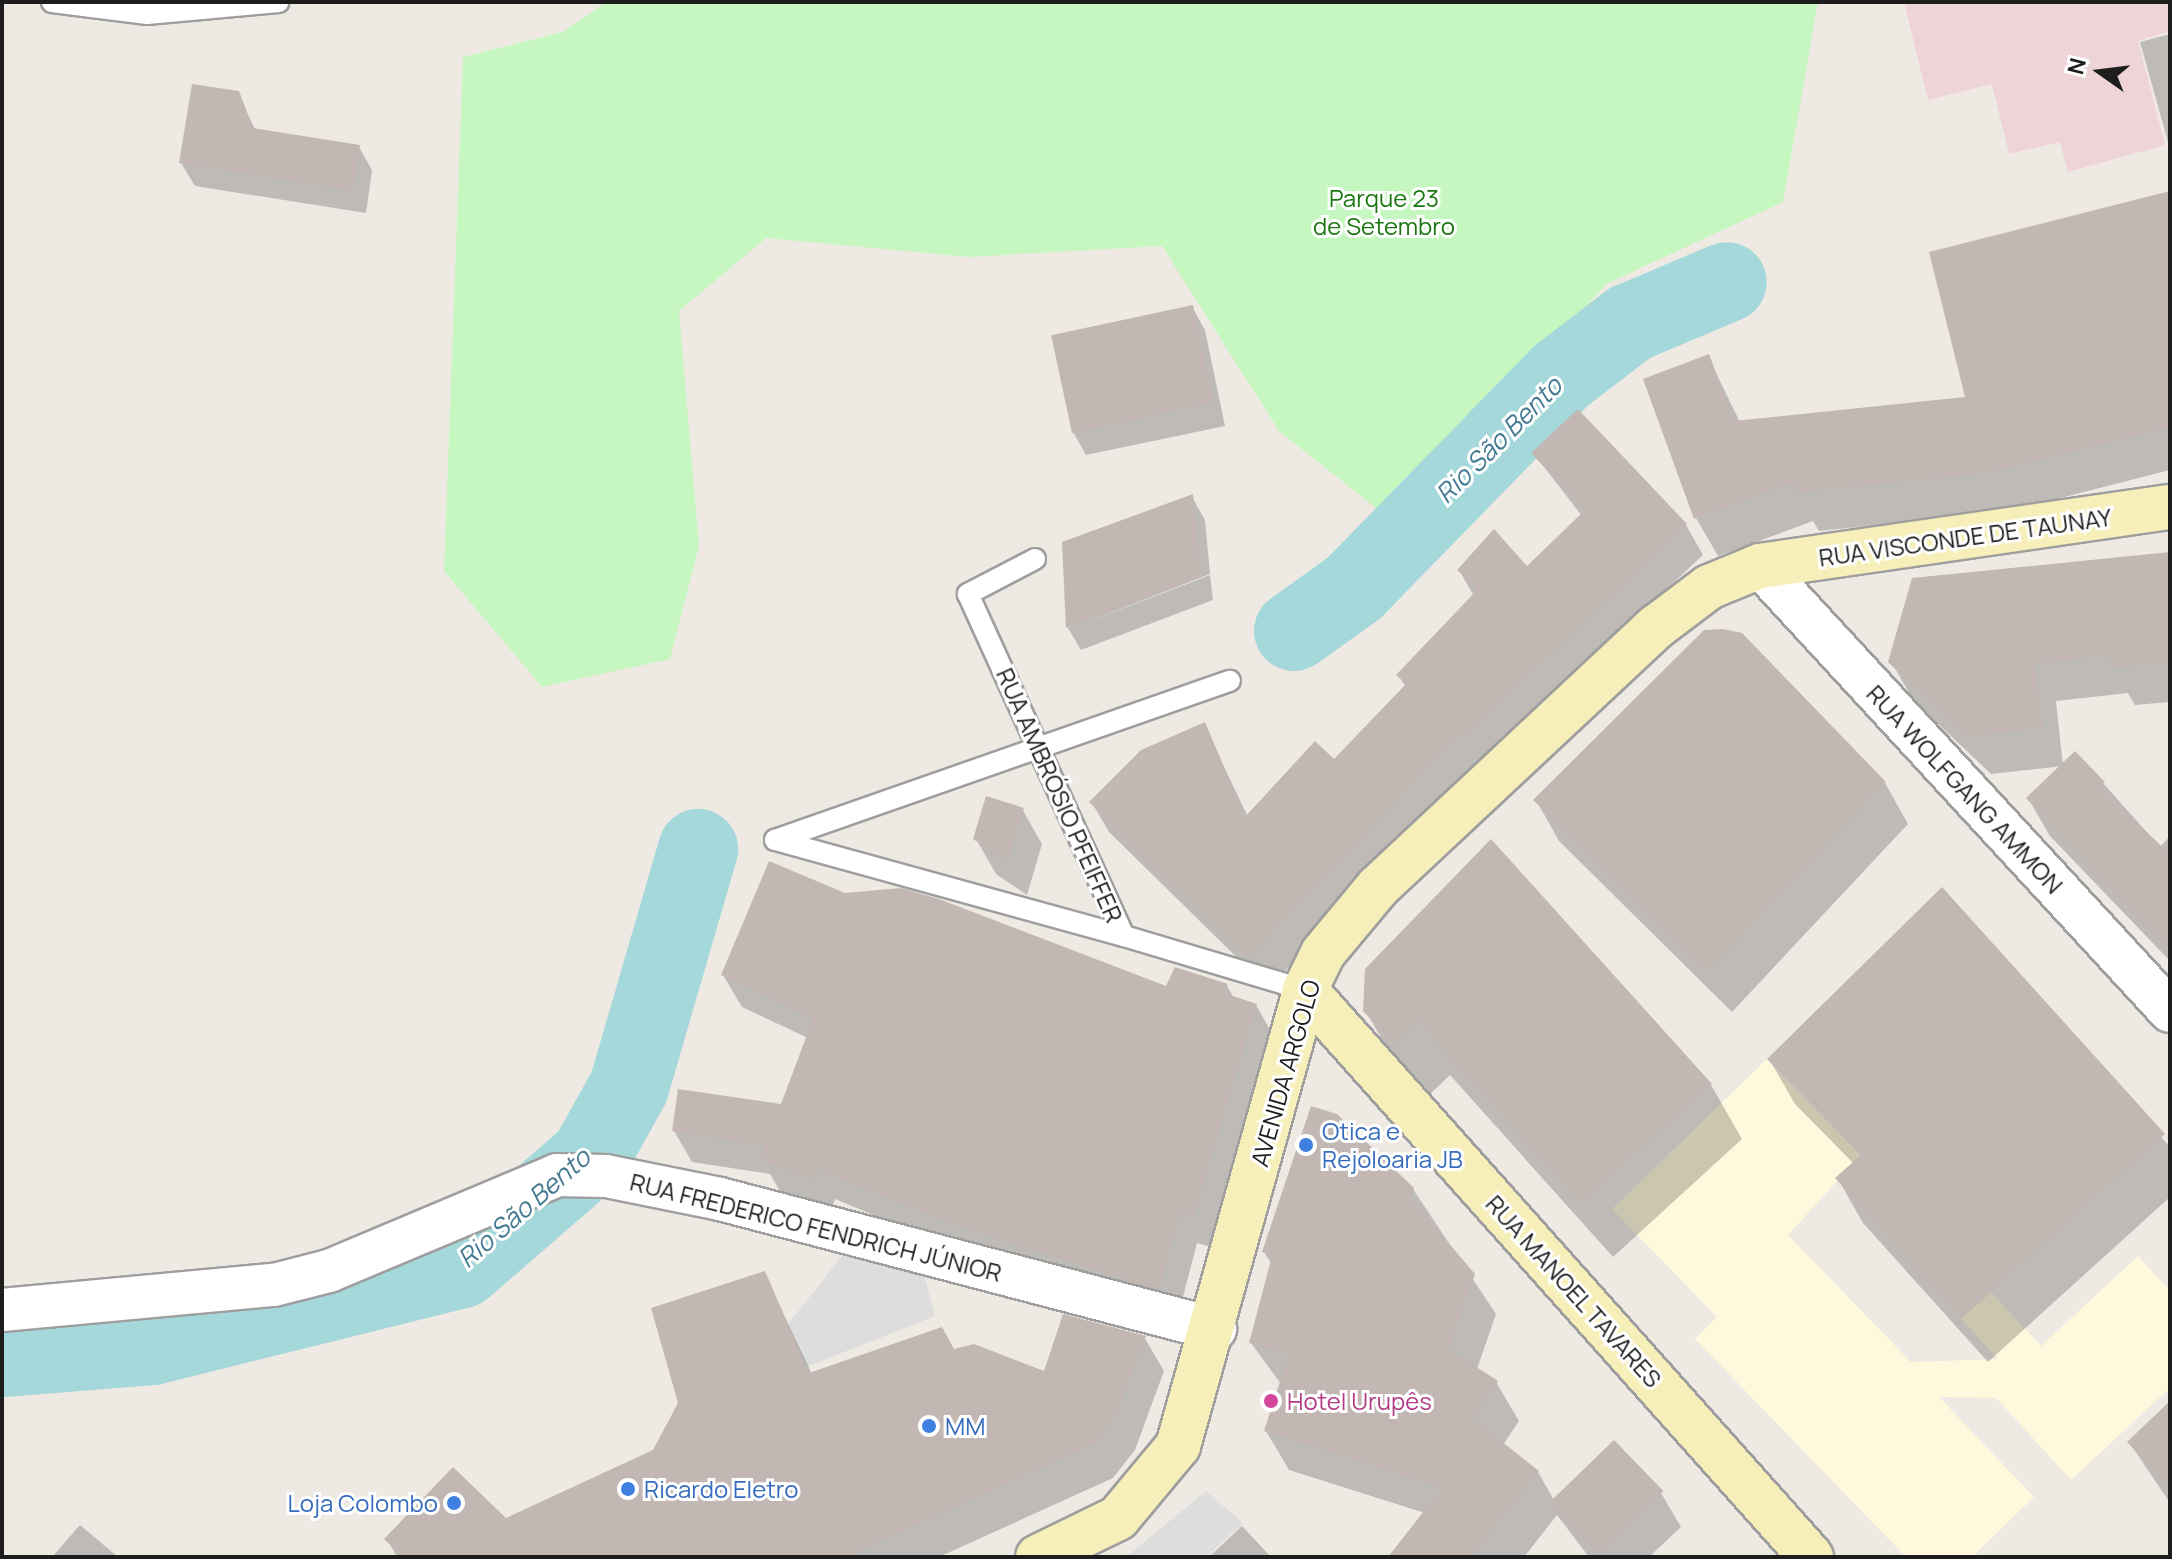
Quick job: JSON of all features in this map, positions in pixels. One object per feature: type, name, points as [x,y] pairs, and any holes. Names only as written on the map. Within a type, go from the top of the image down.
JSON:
[{"type":"main road","name":"RUA VISCONDE DE TAUNAY","points":[[1760,566],[2170,507]]},
{"type":"main road","name":"AVENIDA ARGOLO","points":[[1038,1557],[1118,1518],[1165,1467],[1190,1420],[1305,990],[1331,942],[1378,887],[1656,627],[1709,587],[1760,566]]},
{"type":"main road","name":"RUA MANOEL TAVARES","points":[[1305,990],[1811,1557]]},
{"type":"street","name":"RUA WOLFGANG AMMON","points":[[1760,566],[2170,1011]]},
{"type":"street","name":"RUA FREDERICO FENDRICH JÚNIOR","points":[[2,1310],[302,1278],[370,1259],[557,1175],[606,1176],[1215,1329]]},
{"type":"lane","points":[[52,2],[147,14],[278,2]]},
{"type":"lane","name":"RUA AMBRÓSIO PFEIFFER","points":[[1035,559],[968,594],[1041,746],[1124,936],[1305,990]]},
{"type":"lane","points":[[1124,936],[775,840],[1230,681]]},
{"type":"shaded area","points":[[1904,2],[2170,2],[2170,31],[2138,41],[2165,145],[2068,172],[2060,142],[2009,154],[1992,84],[1928,100]]},
{"type":"shaded area","points":[[1767,1059],[1861,1155],[1788,1235],[1911,1362],[1998,1359],[1961,1319],[1991,1292],[2041,1346],[2138,1256],[2170,1291],[2170,1388],[2071,1480],[1996,1398],[1939,1397],[2034,1497],[1972,1557],[1906,1557],[1695,1339],[1717,1317],[1612,1209]]},
{"type":"shaded area","points":[[853,1242],[941,1265],[925,1279],[935,1316],[806,1367],[785,1328]]},
{"type":"shaded area","points":[[1206,1491],[1243,1523],[1206,1557],[1126,1557]]},
{"type":"green space","name":"Parque 23 de Setembro","points":[[607,2],[1818,2],[1783,202],[1608,283],[1386,516],[1279,431],[1162,246],[969,257],[766,238],[679,311],[699,546],[670,659],[542,687],[444,571],[463,57],[563,32]]},
{"type":"building","points":[[192,84],[239,91],[253,128],[360,145],[353,191],[179,163]]},
{"type":"building","points":[[2170,191],[2170,427],[1987,473],[1795,493],[1794,482],[1694,519],[1643,379],[1709,354],[1734,421],[1965,397],[1929,252]]},
{"type":"building","points":[[1193,305],[1214,403],[1072,433],[1051,335]]},
{"type":"building","points":[[1578,409],[1687,524],[1463,739],[1459,735],[1248,959],[1089,802],[1141,750],[1205,722],[1245,817],[1315,741],[1334,759],[1406,684],[1396,675],[1478,589],[1457,570],[1494,529],[1527,566],[1585,510],[1531,453]]},
{"type":"building","points":[[1193,494],[1201,577],[1066,628],[1062,542]]},
{"type":"building","points":[[2170,552],[2170,663],[2111,668],[2109,655],[2035,664],[2043,728],[1967,737],[1888,662],[1912,578]]},
{"type":"building","points":[[1723,629],[1742,633],[1886,782],[1708,972],[1533,800],[1704,630]]},
{"type":"building","points":[[2075,751],[2105,782],[2099,787],[2170,854],[2170,951],[2026,798]]},
{"type":"building","points":[[986,796],[1024,808],[1008,862],[973,839]]},
{"type":"building","points":[[1491,839],[1712,1084],[1581,1204],[1418,1022],[1395,1044],[1363,1011],[1365,969]]},
{"type":"building","points":[[769,861],[845,893],[901,888],[939,899],[1166,986],[1175,967],[1228,984],[1221,992],[1257,1004],[1194,1216],[1180,1213],[1159,1290],[943,1221],[817,1169],[813,1180],[760,1160],[765,1146],[672,1131],[678,1089],[781,1104],[813,1019],[721,975]]},
{"type":"building","points":[[1942,887],[2165,1134],[1961,1319],[1835,1178],[1861,1155],[1767,1059]]},
{"type":"building","points":[[1311,1106],[1337,1114],[1414,1188],[1411,1199],[1475,1274],[1449,1349],[1498,1381],[1473,1419],[1539,1471],[1471,1557],[1388,1557],[1442,1488],[1264,1431],[1289,1354],[1249,1343],[1272,1256],[1262,1252]]},
{"type":"building","points":[[765,1271],[809,1373],[942,1327],[954,1349],[974,1344],[1044,1371],[1063,1314],[1146,1336],[1116,1416],[1094,1444],[846,1557],[403,1557],[384,1539],[453,1467],[506,1518],[653,1450],[678,1403],[651,1308]]},
{"type":"building","points":[[2170,1401],[2170,1488],[2127,1442]]},
{"type":"building","points":[[1614,1440],[1663,1491],[1598,1554],[1549,1503]]},
{"type":"waterway","name":"Rio São Bento","points":[[1294,631],[1354,588],[1562,375],[1630,323],[1727,282]]},
{"type":"waterway","name":"Rio São Bento","points":[[2,1357],[153,1345],[462,1268],[590,1157],[629,1087],[698,849]]},
{"type":"place","name":"Otica e Rejoloaria JB","points":[[1306,1145]]},
{"type":"place","name":"Hotel Urupês","points":[[1271,1401]]},
{"type":"place","name":"MM","points":[[929,1426]]},
{"type":"place","name":"Ricardo Eletro","points":[[628,1489]]},
{"type":"place","name":"Loja Colombo","points":[[454,1503]]}]
